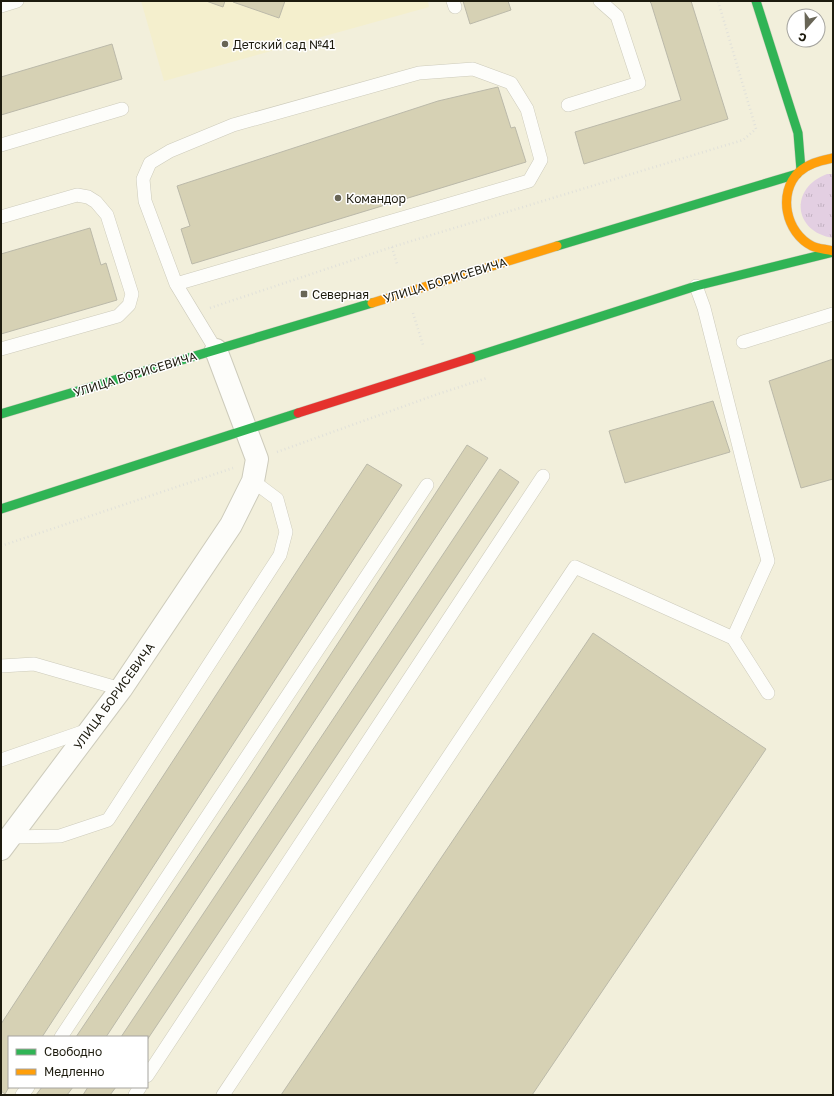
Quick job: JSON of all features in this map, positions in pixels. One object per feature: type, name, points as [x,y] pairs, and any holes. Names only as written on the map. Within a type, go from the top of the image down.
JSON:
[{"type":"street","points":[[756,1],[798,133],[799,172],[788,188],[785,204],[788,220],[795,233],[807,244],[822,250],[833,252]]},
{"type":"street","points":[[798,133],[810,140]]},
{"type":"street","name":"УЛИЦА БОРИСЕВИЧА","points":[[1,414],[799,172],[812,162],[831,155]]},
{"type":"street","points":[[1,509],[696,286],[833,252]]},
{"type":"street","points":[[216,350],[257,460]]},
{"type":"street","name":"УЛИЦА БОРИСЕВИЧА","points":[[6,843],[121,689],[231,525],[253,481],[257,460]]},
{"type":"lane","points":[[1,6],[17,1]]},
{"type":"lane","points":[[568,105],[639,83],[617,16],[600,1]]},
{"type":"lane","points":[[176,284],[529,181],[542,160],[527,109],[511,83],[473,69],[419,73],[233,125],[170,151],[150,163],[143,179],[145,201],[176,284],[216,350]]},
{"type":"lane","points":[[1,145],[122,109]]},
{"type":"lane","points":[[1,217],[77,194],[88,197],[96,202],[106,215],[132,294],[129,305],[118,316],[1,348]]},
{"type":"lane","points":[[696,286],[704,308],[768,561],[733,638]]},
{"type":"lane","points":[[743,342],[833,314]]},
{"type":"lane","points":[[148,1074],[543,476]]},
{"type":"lane","points":[[6,843],[60,836],[108,820],[280,555],[286,532],[277,499],[253,481]]},
{"type":"lane","points":[[62,1036],[427,485]]},
{"type":"lane","points":[[223,1095],[575,566],[733,638],[768,693]]},
{"type":"lane","points":[[1,666],[34,664],[121,689]]},
{"type":"lane","points":[[1,760],[90,730]]},
{"type":"path","points":[[392,247],[397,264]]},
{"type":"path","points":[[412,311],[423,345]]},
{"type":"path","points":[[1,546],[257,460],[438,394],[491,377]]},
{"type":"shaded area","name":"Детский сад №41","points":[[141,1],[428,1],[429,7],[164,81]]},
{"type":"green space","points":[[827,174],[833,174],[833,238],[820,234],[810,227],[804,219],[801,209],[802,199],[806,189],[815,181]]},
{"type":"building","points":[[206,1],[225,1],[223,7]]},
{"type":"building","points":[[285,1],[279,18],[233,2]]},
{"type":"building","points":[[463,1],[508,1],[511,10],[470,24]]},
{"type":"building","points":[[649,1],[691,1],[728,119],[584,164],[575,132],[681,100],[651,3]]},
{"type":"building","points":[[112,44],[122,79],[1,115],[1,77]]},
{"type":"building","points":[[498,87],[511,128],[515,127],[526,162],[192,264],[181,229],[190,226],[177,186],[438,101]]},
{"type":"building","points":[[90,228],[101,265],[106,263],[117,300],[1,334],[1,254]]},
{"type":"building","points":[[833,359],[833,479],[801,488],[769,381]]},
{"type":"building","points":[[713,401],[730,452],[625,483],[609,431]]},
{"type":"building","points":[[467,445],[488,458],[107,1036],[77,1036],[249,780]]},
{"type":"building","points":[[367,464],[402,485],[43,1036],[8,1036],[8,1088],[5,1094],[1,1091],[1,1024]]},
{"type":"building","points":[[500,469],[519,482],[148,1038],[148,1036],[122,1036]]},
{"type":"building","points":[[593,633],[766,749],[532,1095],[281,1095]]},
{"type":"building","points":[[41,1088],[72,1088],[67,1095],[36,1095]]},
{"type":"building","points":[[87,1088],[115,1088],[110,1095],[83,1095]]},
{"type":"traffic: fast","points":[[756,1],[798,133],[801,170]]},
{"type":"traffic: fast","points":[[557,246],[797,174]]},
{"type":"traffic: fast","points":[[471,358],[696,286],[833,252]]},
{"type":"traffic: fast","points":[[1,414],[372,303]]},
{"type":"traffic: fast","points":[[1,509],[298,413]]},
{"type":"traffic: slow","points":[[833,158],[811,164],[799,172],[792,181],[788,191],[787,201],[791,222],[796,232],[803,240],[814,247],[833,251]]},
{"type":"traffic: slow","points":[[372,303],[557,246]]},
{"type":"traffic: jam","points":[[298,413],[471,358]]},
{"type":"place","name":"Детский сад №41","points":[[225,44]]},
{"type":"place","name":"Командор","points":[[338,198]]},
{"type":"place","name":"Северная","points":[[304,294]]}]
